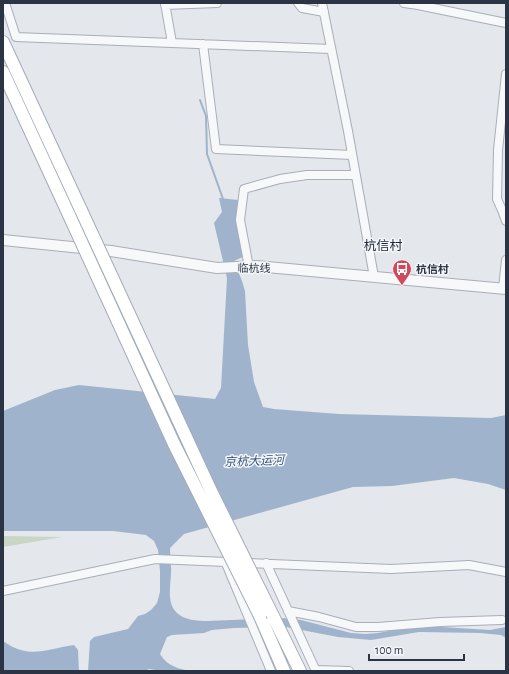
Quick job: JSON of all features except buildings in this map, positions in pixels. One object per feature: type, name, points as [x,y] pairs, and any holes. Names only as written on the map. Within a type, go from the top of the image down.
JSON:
[{"type":"main road","points":[[3,42],[211,491],[300,671]]},
{"type":"main road","points":[[3,72],[174,444],[260,616],[284,671]]},
{"type":"street","points":[[5,3],[16,37],[331,49]]},
{"type":"street","points":[[172,43],[165,4],[217,3]]},
{"type":"street","points":[[298,3],[302,8],[324,12]]},
{"type":"street","points":[[322,3],[356,175],[374,277]]},
{"type":"street","points":[[404,3],[418,4],[506,22]]},
{"type":"street","points":[[203,44],[216,149],[352,155]]},
{"type":"street","points":[[506,74],[498,150],[497,199],[506,221]]},
{"type":"street","points":[[249,267],[240,220],[244,189],[280,179],[307,175],[356,175]]},
{"type":"street","name":"临杭线","points":[[3,240],[111,251],[217,268],[249,267],[505,289]]},
{"type":"street","points":[[505,289],[506,260]]},
{"type":"street","points":[[3,590],[155,559],[391,569],[469,565],[506,572]]},
{"type":"street","points":[[225,561],[271,671]]},
{"type":"street","points":[[266,563],[316,670],[349,671]]},
{"type":"street","points":[[290,615],[319,617],[356,627],[502,620]]},
{"type":"green space","points":[[3,536],[62,537],[3,547]]},
{"type":"water","name":"京杭大运河","points":[[219,198],[238,200],[245,256],[234,261],[245,291],[248,345],[254,382],[263,407],[339,414],[491,418],[506,415],[506,490],[488,484],[454,478],[392,486],[353,487],[184,534],[170,548],[170,598],[173,608],[177,613],[187,619],[207,621],[282,618],[301,620],[351,633],[365,634],[426,626],[490,630],[506,627],[506,638],[501,635],[480,633],[419,632],[371,640],[338,637],[286,627],[234,628],[212,630],[204,633],[172,635],[167,637],[160,654],[170,664],[191,671],[162,671],[149,669],[145,671],[88,671],[90,641],[94,637],[128,629],[138,616],[151,610],[157,603],[160,592],[158,550],[154,541],[146,535],[113,531],[3,531],[3,411],[55,390],[79,385],[215,399],[221,388],[227,278],[214,223],[222,212]]},
{"type":"water","points":[[3,641],[13,647],[30,652],[46,651],[74,645],[78,650],[79,671],[3,671]]},
{"type":"waterway","points":[[200,100],[206,116],[207,154],[223,199]]},
{"type":"place","name":"杭信村","points":[[402,286]]},
{"type":"district","name":"杭信村","points":[[383,245]]}]
